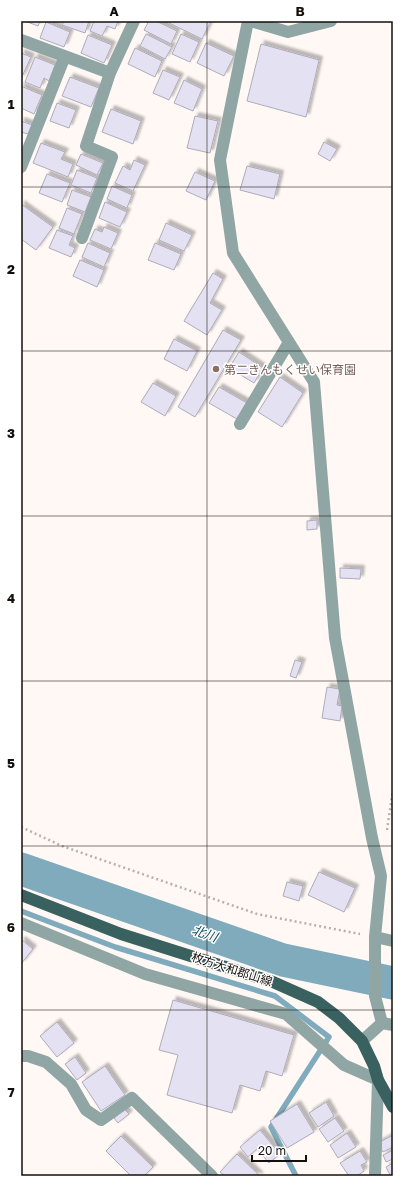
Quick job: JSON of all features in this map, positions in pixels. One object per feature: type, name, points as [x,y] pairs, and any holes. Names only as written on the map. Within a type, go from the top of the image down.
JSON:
[{"type":"main road","name":"枚方大和郡山線","points":[[21,895],[121,934],[273,982],[318,1002],[339,1018],[362,1041],[374,1066],[378,1080],[393,1107]]},
{"type":"street","points":[[82,238],[112,157],[86,146],[110,72],[134,21]]},
{"type":"street","points":[[248,21],[220,160],[233,253],[314,382],[335,638],[372,838],[381,876],[375,940],[375,996],[387,1024],[362,1041]]},
{"type":"street","points":[[251,21],[288,32],[331,21]]},
{"type":"street","points":[[21,40],[110,72]]},
{"type":"street","points":[[21,167],[65,56]]},
{"type":"street","points":[[240,424],[289,342]]},
{"type":"street","points":[[21,923],[145,974],[286,1014],[344,1065],[378,1080],[375,1176]]},
{"type":"street","points":[[375,940],[393,941]]},
{"type":"street","points":[[21,1056],[28,1056],[46,1062],[71,1084],[86,1110],[101,1120],[132,1098],[212,1176]]},
{"type":"path","points":[[21,827],[62,846],[257,914],[375,940]]},
{"type":"building","points":[[25,21],[40,21],[38,26]]},
{"type":"building","points":[[64,21],[89,21],[85,33],[62,25]]},
{"type":"building","points":[[94,21],[118,21],[115,29],[107,26],[102,36],[90,31]]},
{"type":"building","points":[[149,21],[156,21],[177,31],[171,44],[144,30]]},
{"type":"building","points":[[211,21],[202,39],[167,22]]},
{"type":"building","points":[[46,22],[70,32],[64,47],[40,38]]},
{"type":"building","points":[[146,34],[172,47],[165,59],[140,46]]},
{"type":"building","points":[[181,34],[199,42],[190,62],[172,54]]},
{"type":"building","points":[[88,35],[112,45],[104,63],[81,53]]},
{"type":"building","points":[[206,43],[234,56],[224,76],[197,63]]},
{"type":"building","points":[[261,44],[319,60],[306,117],[247,101]]},
{"type":"building","points":[[135,48],[162,61],[155,77],[128,64]]},
{"type":"building","points":[[21,53],[31,57],[21,79]]},
{"type":"building","points":[[35,57],[55,65],[49,81],[44,78],[40,88],[25,82]]},
{"type":"building","points":[[163,70],[180,77],[169,100],[153,93]]},
{"type":"building","points":[[70,77],[99,88],[91,107],[62,96]]},
{"type":"building","points":[[184,80],[202,89],[193,111],[174,103]]},
{"type":"building","points":[[21,86],[42,95],[34,114],[21,108]]},
{"type":"building","points":[[57,103],[76,110],[69,128],[50,121]]},
{"type":"building","points":[[111,109],[141,121],[133,144],[102,132]]},
{"type":"building","points":[[195,116],[218,121],[210,153],[187,148]]},
{"type":"building","points":[[21,121],[32,125],[28,134],[21,132]]},
{"type":"building","points":[[324,142],[337,149],[330,161],[318,154]]},
{"type":"building","points":[[41,143],[65,152],[61,159],[73,164],[68,177],[33,163]]},
{"type":"building","points":[[81,154],[103,163],[97,175],[76,165]]},
{"type":"building","points":[[134,160],[145,165],[133,191],[115,183],[123,166],[130,170]]},
{"type":"building","points":[[247,166],[280,174],[274,199],[240,190]]},
{"type":"building","points":[[77,170],[97,178],[91,193],[71,185]]},
{"type":"building","points":[[195,172],[215,181],[206,200],[186,191]]},
{"type":"building","points":[[47,174],[70,183],[62,202],[39,193]]},
{"type":"building","points":[[112,186],[132,195],[127,208],[107,199]]},
{"type":"building","points":[[72,190],[91,197],[85,212],[67,205]]},
{"type":"building","points":[[105,202],[127,212],[120,227],[99,218]]},
{"type":"building","points":[[21,204],[53,227],[36,250],[21,239]]},
{"type":"building","points":[[67,208],[82,214],[74,234],[59,228]]},
{"type":"building","points":[[166,223],[192,235],[184,251],[159,240]]},
{"type":"building","points":[[104,227],[118,233],[111,249],[90,240],[95,229],[102,232]]},
{"type":"building","points":[[57,230],[73,236],[69,245],[75,248],[71,257],[49,248]]},
{"type":"building","points":[[88,243],[110,253],[104,267],[82,257]]},
{"type":"building","points":[[155,243],[181,254],[174,270],[148,260]]},
{"type":"building","points":[[80,260],[104,270],[97,287],[73,276]]},
{"type":"building","points":[[213,273],[223,279],[210,303],[222,310],[207,335],[184,321]]},
{"type":"building","points":[[223,330],[241,340],[195,417],[178,407]]},
{"type":"building","points":[[174,339],[197,351],[187,371],[164,359]]},
{"type":"building","points":[[239,352],[263,368],[254,383],[229,368]]},
{"type":"building","points":[[280,377],[303,393],[282,427],[258,412]]},
{"type":"building","points":[[153,383],[176,396],[165,416],[141,402]]},
{"type":"building","points":[[219,387],[247,403],[237,419],[209,403]]},
{"type":"building","points":[[317,520],[317,529],[307,530],[307,521]]},
{"type":"building","points":[[340,568],[361,569],[360,579],[340,578]]},
{"type":"building","points":[[295,660],[302,662],[296,678],[290,676]]},
{"type":"building","points":[[327,687],[340,689],[337,705],[342,706],[340,721],[322,718]]},
{"type":"building","points":[[319,872],[355,888],[344,912],[308,895]]},
{"type":"building","points":[[287,882],[303,886],[299,901],[283,896]]},
{"type":"building","points":[[22,940],[33,949],[21,964],[21,941]]},
{"type":"building","points":[[173,1000],[294,1035],[282,1076],[266,1071],[260,1091],[240,1085],[232,1113],[167,1095],[178,1055],[159,1050]]},
{"type":"building","points":[[57,1022],[74,1043],[57,1057],[40,1036]]},
{"type":"building","points":[[75,1057],[86,1073],[77,1080],[65,1064]]},
{"type":"building","points":[[105,1066],[125,1095],[101,1111],[82,1082]]},
{"type":"building","points":[[326,1102],[334,1116],[318,1127],[309,1113]]},
{"type":"building","points":[[297,1104],[314,1132],[287,1148],[270,1121]]},
{"type":"building","points":[[124,1109],[129,1114],[118,1123],[114,1118]]},
{"type":"building","points":[[335,1118],[344,1131],[328,1142],[319,1129]]},
{"type":"building","points":[[260,1130],[280,1154],[269,1163],[257,1149],[248,1157],[240,1147]]},
{"type":"building","points":[[347,1133],[356,1147],[338,1158],[330,1145]]},
{"type":"building","points":[[393,1135],[393,1147],[383,1152],[378,1143]]},
{"type":"building","points":[[121,1136],[153,1167],[144,1176],[131,1176],[106,1151]]},
{"type":"building","points":[[393,1150],[393,1159],[386,1162],[383,1155]]},
{"type":"building","points":[[360,1151],[367,1162],[361,1165],[364,1171],[357,1176],[349,1176],[340,1163]]},
{"type":"building","points":[[237,1154],[260,1176],[225,1176],[220,1172]]},
{"type":"building","points":[[393,1163],[393,1173],[390,1175],[386,1167]]},
{"type":"waterway","name":"北川","points":[[21,869],[283,960],[393,983]]},
{"type":"waterway","points":[[21,911],[115,947],[275,996],[329,1037],[271,1127],[296,1176]]},
{"type":"place","name":"第二きんもくせい保育園","points":[[216,369]]}]
